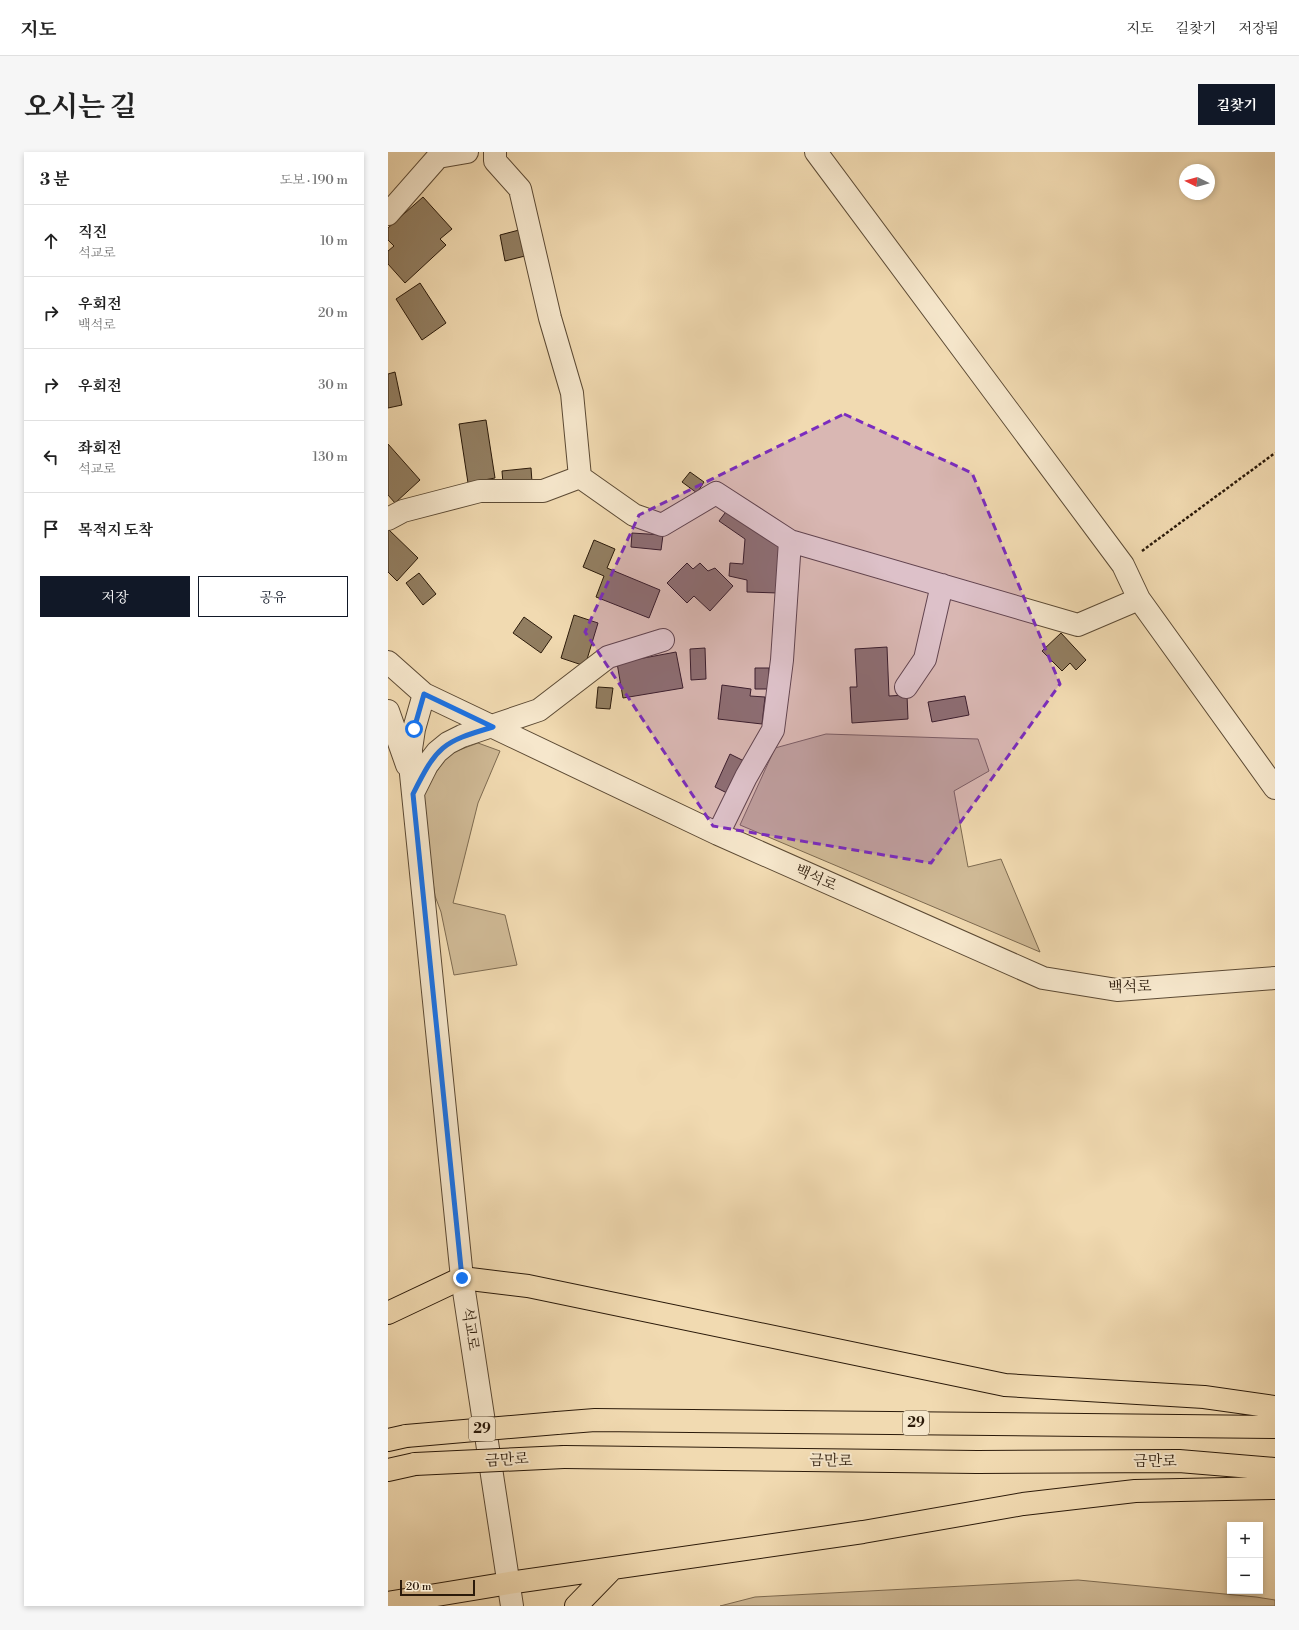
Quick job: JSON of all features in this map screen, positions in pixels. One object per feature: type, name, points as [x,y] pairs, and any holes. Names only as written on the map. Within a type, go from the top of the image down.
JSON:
[{"type":"highway","points":[[388,1314],[462,1278],[528,1286],[1006,1385],[1204,1397],[1275,1407]]},
{"type":"highway","name":"29","points":[[397,1438],[595,1420],[1275,1427]]},
{"type":"highway","name":"금만로","points":[[388,1470],[415,1464],[564,1457],[977,1462],[1179,1461],[1275,1469]]},
{"type":"highway","points":[[388,1603],[429,1602],[509,1583],[863,1532],[1023,1504],[1135,1491],[1275,1488]]},
{"type":"highway","points":[[576,1606],[612,1569]]},
{"type":"street","points":[[388,214],[438,157],[467,152]]},
{"type":"street","points":[[495,152],[495,161],[520,189],[550,318],[572,393],[580,477],[634,515],[662,525],[716,493],[790,541],[1078,625],[1139,599]]},
{"type":"street","points":[[816,152],[1123,565],[1139,599],[1275,788]]},
{"type":"street","points":[[388,519],[403,511],[480,491],[543,491],[580,477]]},
{"type":"street","points":[[718,834],[772,730],[782,660],[790,541]]},
{"type":"street","points":[[906,687],[925,659],[942,585]]},
{"type":"street","points":[[412,784],[437,752],[448,743],[462,736],[493,727],[539,710],[608,657],[663,640]]},
{"type":"street","name":"백석로","points":[[388,662],[424,694],[718,834],[1043,978],[1117,990],[1275,978]]},
{"type":"street","name":"석교로","points":[[424,694],[414,729],[411,749],[412,784],[462,1278],[512,1606]]},
{"type":"street","points":[[388,711],[412,784]]},
{"type":"path","points":[[1123,565],[1275,452]]},
{"type":"highlighted area","points":[[844,414],[972,473],[1060,684],[931,863],[713,826],[585,632],[639,515]]},
{"type":"shaded area","points":[[826,734],[978,739],[989,771],[954,791],[968,867],[1001,859],[1040,952],[740,825],[775,748]]},
{"type":"shaded area","points":[[478,743],[500,751],[478,803],[453,903],[505,915],[517,965],[454,975],[441,912],[435,896],[420,797],[448,754]]},
{"type":"shaded area","points":[[1078,1580],[1256,1597],[1275,1600],[1275,1606],[720,1606],[755,1597]]},
{"type":"building","points":[[423,197],[452,229],[440,239],[446,245],[405,283],[388,264],[388,251],[394,246],[388,240],[388,228]]},
{"type":"building","points":[[519,230],[525,256],[505,261],[500,235]]},
{"type":"building","points":[[420,283],[446,323],[422,340],[396,299]]},
{"type":"building","points":[[395,372],[402,405],[388,408],[388,374]]},
{"type":"building","points":[[486,420],[495,478],[468,483],[459,424]]},
{"type":"building","points":[[388,444],[420,480],[395,503],[388,495]]},
{"type":"building","points":[[531,468],[532,482],[503,484],[502,471]]},
{"type":"building","points":[[690,472],[704,482],[697,493],[682,482]]},
{"type":"building","points":[[728,509],[782,545],[778,593],[747,592],[747,580],[729,576],[730,563],[743,564],[745,539],[719,521]]},
{"type":"building","points":[[388,529],[418,558],[397,581],[388,572]]},
{"type":"building","points":[[632,533],[663,535],[661,550],[631,547]]},
{"type":"building","points":[[594,540],[615,549],[607,568],[660,590],[649,618],[596,597],[604,576],[583,567]]},
{"type":"building","points":[[687,563],[693,569],[700,563],[708,571],[715,568],[733,586],[710,611],[694,596],[687,603],[667,583]]},
{"type":"building","points":[[419,573],[436,594],[423,605],[406,583]]},
{"type":"building","points":[[574,615],[598,623],[585,666],[561,658]]},
{"type":"building","points":[[524,617],[552,637],[541,653],[513,633]]},
{"type":"building","points":[[1061,633],[1086,660],[1076,670],[1070,663],[1062,671],[1042,651]]},
{"type":"building","points":[[887,647],[889,696],[907,695],[908,719],[852,723],[850,687],[857,687],[855,649]]},
{"type":"building","points":[[705,648],[706,679],[691,680],[690,649]]},
{"type":"building","points":[[676,652],[683,688],[623,698],[617,663]]},
{"type":"building","points":[[755,668],[769,668],[769,689],[755,689]]},
{"type":"building","points":[[722,685],[751,689],[750,696],[765,697],[762,724],[718,719]]},
{"type":"building","points":[[598,687],[613,688],[610,709],[596,708]]},
{"type":"building","points":[[965,696],[969,715],[932,722],[928,702]]},
{"type":"building","points":[[730,754],[744,761],[729,794],[715,787]]},
{"type":"route","points":[[414,729],[424,694],[493,727],[462,736],[448,743],[437,752],[428,765],[413,794],[462,1278]]}]
